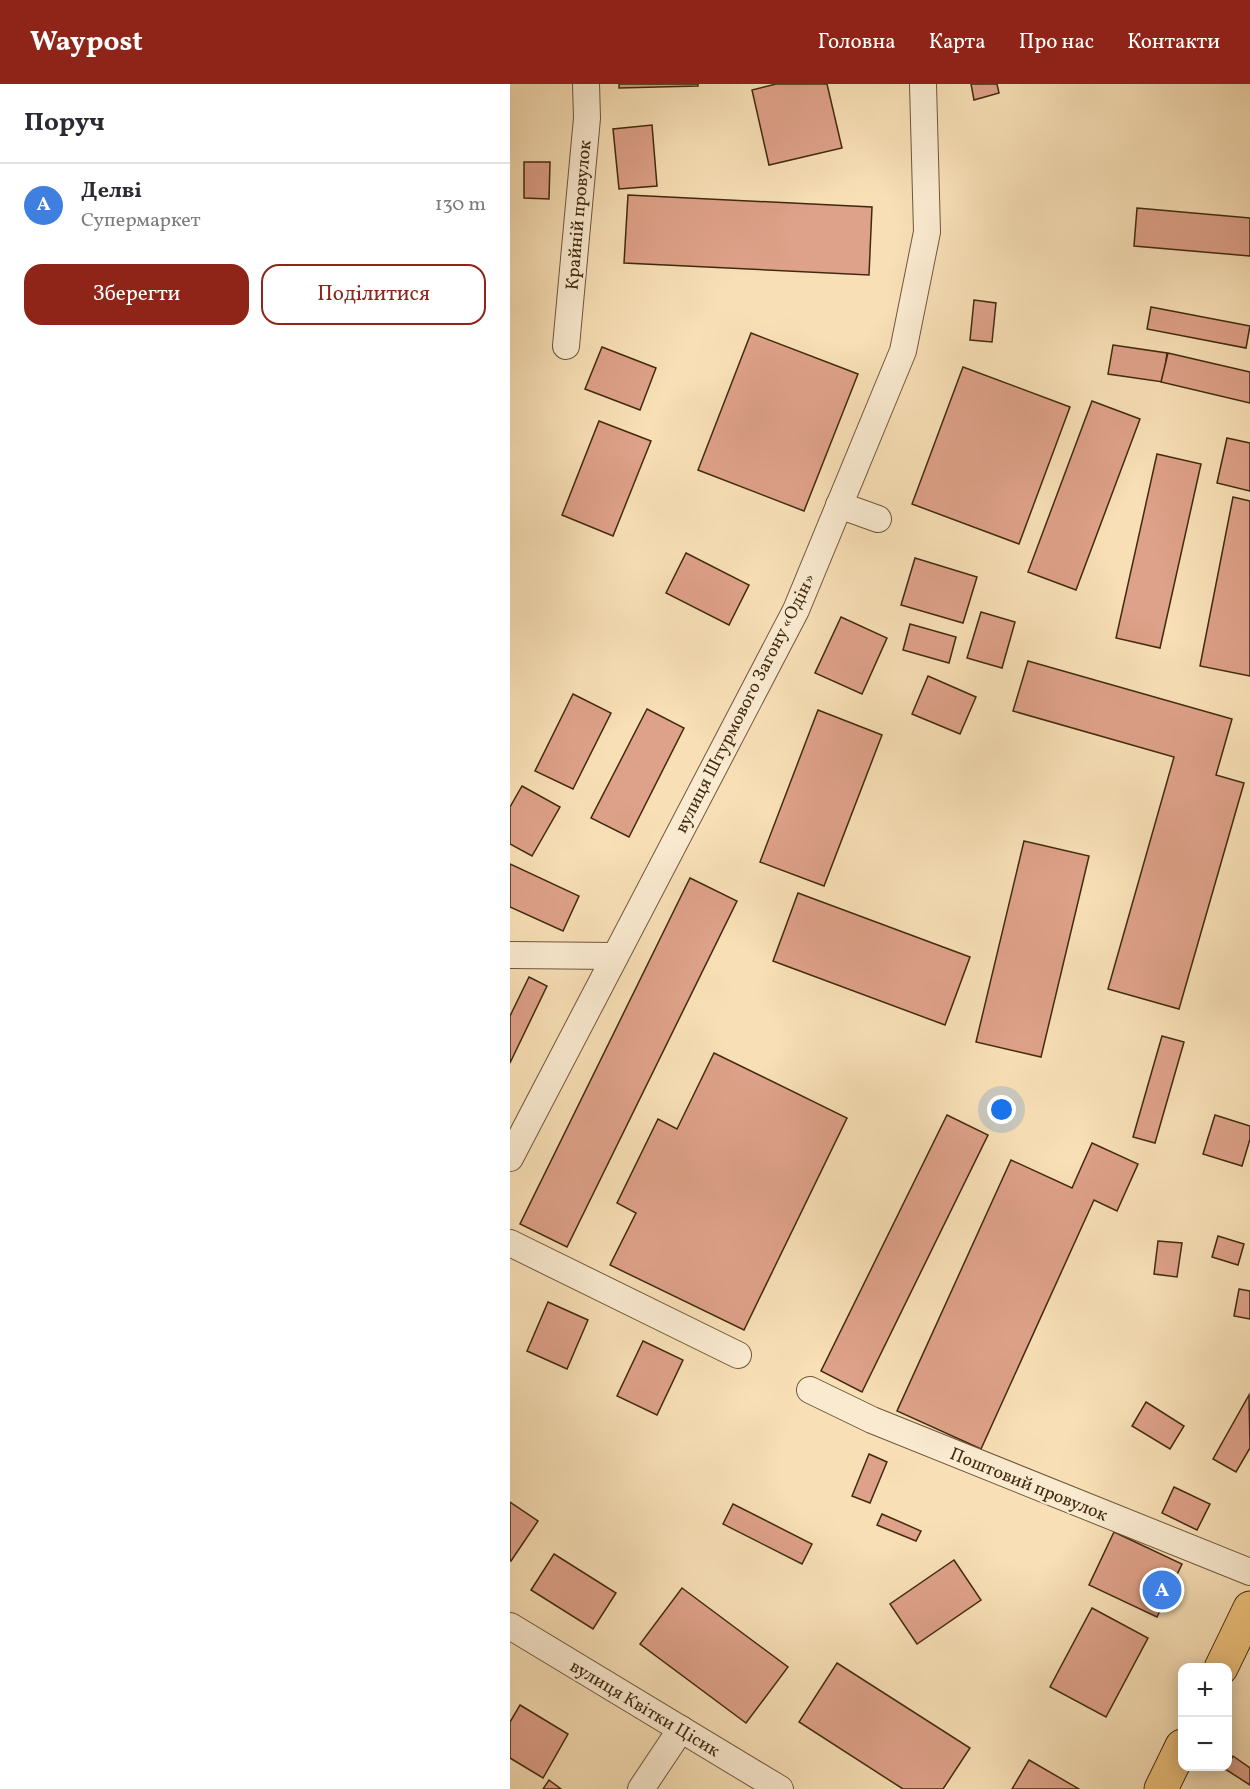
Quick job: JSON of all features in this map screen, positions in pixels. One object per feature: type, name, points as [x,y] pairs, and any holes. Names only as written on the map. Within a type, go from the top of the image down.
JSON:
[{"type":"main road","points":[[1223,1663],[1250,1608]]},
{"type":"main road","points":[[1161,1789],[1178,1754]]},
{"type":"street","name":"Крайній провулок","points":[[566,346],[587,118],[586,84]]},
{"type":"street","name":"вулиця Штурмового Загону «Одін»","points":[[510,1158],[796,610],[903,351],[927,232],[922,84]]},
{"type":"street","points":[[839,505],[878,519]]},
{"type":"street","points":[[510,955],[615,956]]},
{"type":"street","points":[[510,1243],[738,1355]]},
{"type":"street","name":"Поштовий провулок","points":[[810,1390],[872,1420],[1250,1572]]},
{"type":"street","name":"вулиця Квітки Цісик","points":[[510,1626],[780,1789]]},
{"type":"street","points":[[640,1789],[681,1729]]},
{"type":"building","points":[[619,84],[698,84],[698,86],[619,88]]},
{"type":"building","points":[[776,84],[827,84],[842,148],[769,165],[752,90]]},
{"type":"building","points":[[971,84],[997,84],[999,93],[974,100]]},
{"type":"building","points":[[652,125],[657,186],[619,189],[613,129]]},
{"type":"building","points":[[524,162],[550,162],[549,199],[524,198]]},
{"type":"building","points":[[628,195],[872,207],[869,275],[624,263]]},
{"type":"building","points":[[1137,208],[1250,218],[1250,256],[1134,246]]},
{"type":"building","points":[[974,300],[996,303],[992,342],[970,340]]},
{"type":"building","points":[[1151,307],[1250,326],[1246,348],[1147,329]]},
{"type":"building","points":[[751,333],[858,374],[804,511],[698,470]]},
{"type":"building","points":[[1113,345],[1167,353],[1163,382],[1108,374]]},
{"type":"building","points":[[602,347],[656,368],[640,410],[585,389]]},
{"type":"building","points":[[1168,353],[1250,372],[1250,403],[1161,382]]},
{"type":"building","points":[[963,367],[1070,407],[1019,544],[912,504]]},
{"type":"building","points":[[1092,401],[1140,419],[1076,590],[1028,572]]},
{"type":"building","points":[[599,421],[651,441],[613,536],[562,515]]},
{"type":"building","points":[[1227,438],[1250,443],[1250,491],[1217,483]]},
{"type":"building","points":[[1157,454],[1201,464],[1160,648],[1116,638]]},
{"type":"building","points":[[1233,497],[1250,501],[1250,676],[1200,666]]},
{"type":"building","points":[[686,553],[749,585],[729,625],[666,593]]},
{"type":"building","points":[[915,558],[977,577],[963,623],[901,605]]},
{"type":"building","points":[[981,612],[1015,622],[1002,668],[967,658]]},
{"type":"building","points":[[841,617],[887,638],[862,694],[815,673]]},
{"type":"building","points":[[910,624],[956,637],[949,663],[903,650]]},
{"type":"building","points":[[1028,661],[1232,719],[1216,775],[1244,783],[1179,1009],[1108,989],[1174,757],[1013,711]]},
{"type":"building","points":[[928,676],[976,697],[960,734],[912,714]]},
{"type":"building","points":[[573,694],[611,713],[573,789],[535,771]]},
{"type":"building","points":[[647,709],[684,728],[629,837],[591,818]]},
{"type":"building","points":[[818,710],[882,735],[824,886],[760,862]]},
{"type":"building","points":[[522,786],[560,807],[532,856],[510,844],[510,807]]},
{"type":"building","points":[[1024,841],[1089,856],[1041,1057],[976,1042]]},
{"type":"building","points":[[510,864],[579,896],[563,931],[510,907]]},
{"type":"building","points":[[690,878],[737,901],[567,1247],[520,1224]]},
{"type":"building","points":[[798,893],[970,957],[945,1025],[773,961]]},
{"type":"building","points":[[529,977],[547,986],[510,1063],[510,1016]]},
{"type":"building","points":[[1162,1036],[1184,1042],[1155,1143],[1133,1137]]},
{"type":"building","points":[[714,1053],[847,1118],[744,1330],[610,1265],[636,1213],[617,1203],[658,1119],[677,1129]]},
{"type":"building","points":[[947,1115],[988,1135],[862,1392],[821,1371]]},
{"type":"building","points":[[1215,1115],[1250,1126],[1250,1139],[1242,1166],[1203,1154]]},
{"type":"building","points":[[1092,1143],[1138,1164],[1117,1211],[1094,1200],[981,1449],[897,1411],[1011,1160],[1072,1188]]},
{"type":"building","points":[[1218,1236],[1244,1244],[1238,1265],[1212,1257]]},
{"type":"building","points":[[1158,1241],[1182,1243],[1177,1277],[1154,1274]]},
{"type":"building","points":[[1239,1289],[1250,1291],[1250,1319],[1234,1316]]},
{"type":"building","points":[[548,1302],[588,1320],[567,1369],[527,1351]]},
{"type":"building","points":[[643,1341],[683,1360],[657,1415],[617,1396]]},
{"type":"building","points":[[1249,1395],[1250,1448],[1236,1472],[1213,1459]]},
{"type":"building","points":[[1146,1402],[1184,1426],[1170,1449],[1132,1426]]},
{"type":"building","points":[[869,1454],[887,1462],[870,1503],[852,1496]]},
{"type":"building","points":[[1174,1487],[1210,1504],[1197,1530],[1162,1513]]},
{"type":"building","points":[[510,1502],[538,1521],[511,1561],[510,1560]]},
{"type":"building","points":[[733,1504],[812,1544],[802,1564],[723,1524]]},
{"type":"building","points":[[882,1514],[921,1531],[916,1541],[877,1525]]},
{"type":"building","points":[[1114,1532],[1182,1564],[1157,1617],[1089,1585]]},
{"type":"building","points":[[554,1554],[616,1593],[593,1629],[531,1590]]},
{"type":"building","points":[[954,1560],[981,1600],[917,1644],[890,1604]]},
{"type":"building","points":[[682,1588],[788,1667],[746,1723],[640,1644]]},
{"type":"building","points":[[1092,1608],[1148,1638],[1106,1717],[1050,1687]]},
{"type":"building","points":[[837,1663],[970,1748],[943,1789],[903,1789],[799,1722]]},
{"type":"building","points":[[520,1705],[568,1734],[543,1778],[510,1758],[510,1722]]},
{"type":"building","points":[[1233,1756],[1250,1768],[1250,1785],[1228,1771],[1232,1771]]},
{"type":"building","points":[[1029,1760],[1079,1789],[1012,1789]]},
{"type":"building","points":[[549,1780],[561,1789],[543,1789]]},
{"type":"place","name":"Делві","points":[[1162,1590]]}]
